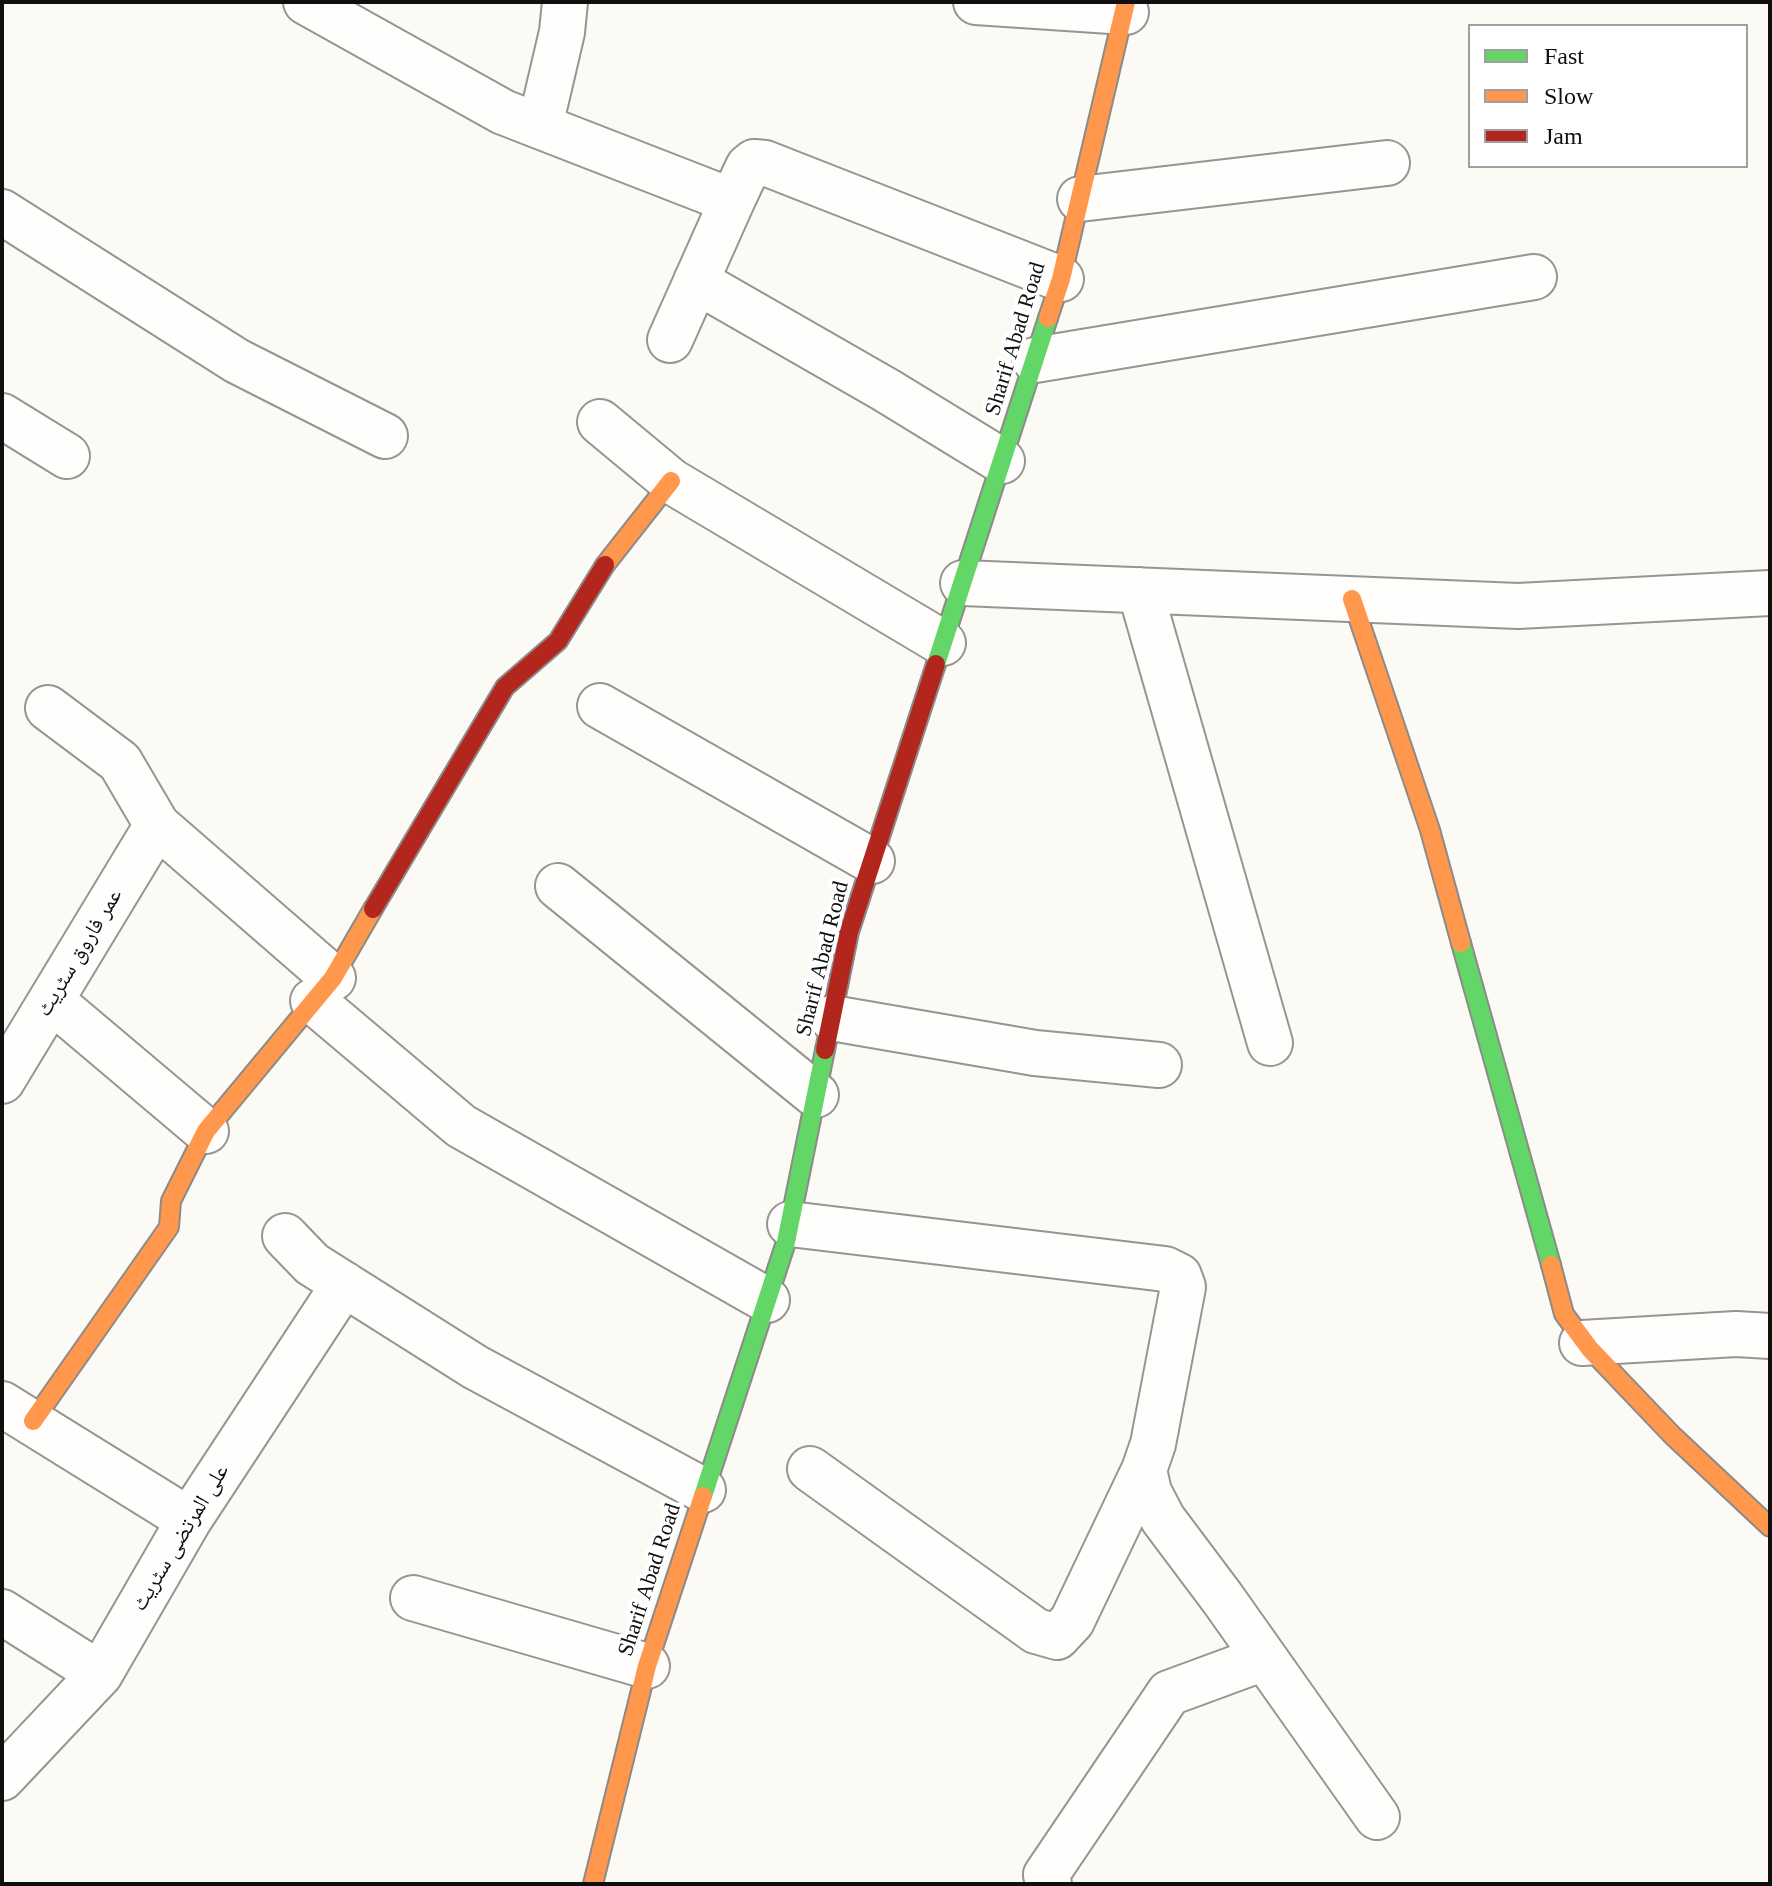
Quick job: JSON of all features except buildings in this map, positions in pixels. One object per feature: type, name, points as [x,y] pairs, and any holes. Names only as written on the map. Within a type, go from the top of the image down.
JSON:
[{"type":"street","points":[[306,2],[503,112],[732,201]]},
{"type":"street","points":[[540,126],[562,32],[565,2]]},
{"type":"street","points":[[976,2],[1126,7]]},
{"type":"street","name":"Sharif Abad Road","points":[[593,1884],[647,1666],[790,1224],[849,932],[1061,279],[1126,7]]},
{"type":"street","points":[[670,340],[748,167],[754,162],[765,163],[1061,279]]},
{"type":"street","points":[[1080,199],[1387,163]]},
{"type":"street","points":[[2,212],[237,361],[385,436]]},
{"type":"street","points":[[1035,360],[1534,277]]},
{"type":"street","points":[[696,281],[1002,461]]},
{"type":"street","points":[[2,416],[67,456]]},
{"type":"street","points":[[600,422],[671,481],[943,643]]},
{"type":"street","points":[[189,1520],[18,1412],[169,1227],[171,1201],[206,1131],[323,990],[505,687],[558,641],[609,558],[671,481]]},
{"type":"street","points":[[963,583],[1518,606],[1770,593]]},
{"type":"street","points":[[1140,590],[1270,1043]]},
{"type":"street","points":[[1352,599],[1430,830],[1564,1314],[1582,1343],[1700,1463],[1770,1527]]},
{"type":"street","points":[[600,706],[872,861]]},
{"type":"street","points":[[48,708],[120,762],[157,825],[461,1126],[767,1300]]},
{"type":"street","name":"عمر فاروق سٹریٹ","points":[[2,1081],[157,825]]},
{"type":"street","points":[[558,886],[816,1095]]},
{"type":"street","points":[[52,1001],[206,1131]]},
{"type":"street","points":[[832,1018],[1035,1053],[1159,1065]]},
{"type":"street","points":[[790,1224],[1165,1269],[1179,1276],[1183,1287],[1153,1444],[1144,1470],[1072,1621],[1057,1637],[1036,1631],[810,1469]]},
{"type":"street","points":[[285,1236],[312,1264],[475,1367],[703,1490]]},
{"type":"street","name":"علی المرتضی سٹریٹ","points":[[2,1778],[100,1674],[189,1520],[344,1284]]},
{"type":"street","points":[[1582,1343],[1736,1334],[1770,1336]]},
{"type":"street","points":[[1144,1470],[1149,1492],[1163,1519],[1377,1817]]},
{"type":"street","points":[[413,1598],[647,1666]]},
{"type":"street","points":[[2,1612],[100,1674]]},
{"type":"street","points":[[1049,1884],[1046,1875],[1169,1693],[1264,1658]]},
{"type":"traffic: fast","points":[[936,664],[1048,318]]},
{"type":"traffic: fast","points":[[1461,943],[1551,1265]]},
{"type":"traffic: fast","points":[[703,1496],[786,1242],[825,1050]]},
{"type":"traffic: slow","points":[[1048,318],[1061,279],[1126,2]]},
{"type":"traffic: slow","points":[[605,565],[671,481]]},
{"type":"traffic: slow","points":[[1352,599],[1430,830],[1461,943]]},
{"type":"traffic: slow","points":[[33,1421],[169,1227],[171,1201],[206,1131],[333,978],[373,909]]},
{"type":"traffic: slow","points":[[1551,1265],[1564,1314],[1590,1349],[1672,1435],[1770,1527]]},
{"type":"traffic: slow","points":[[593,1884],[647,1666],[703,1496]]},
{"type":"traffic: jam","points":[[373,909],[505,687],[558,641],[605,565]]},
{"type":"traffic: jam","points":[[825,1050],[849,932],[936,664]]}]
